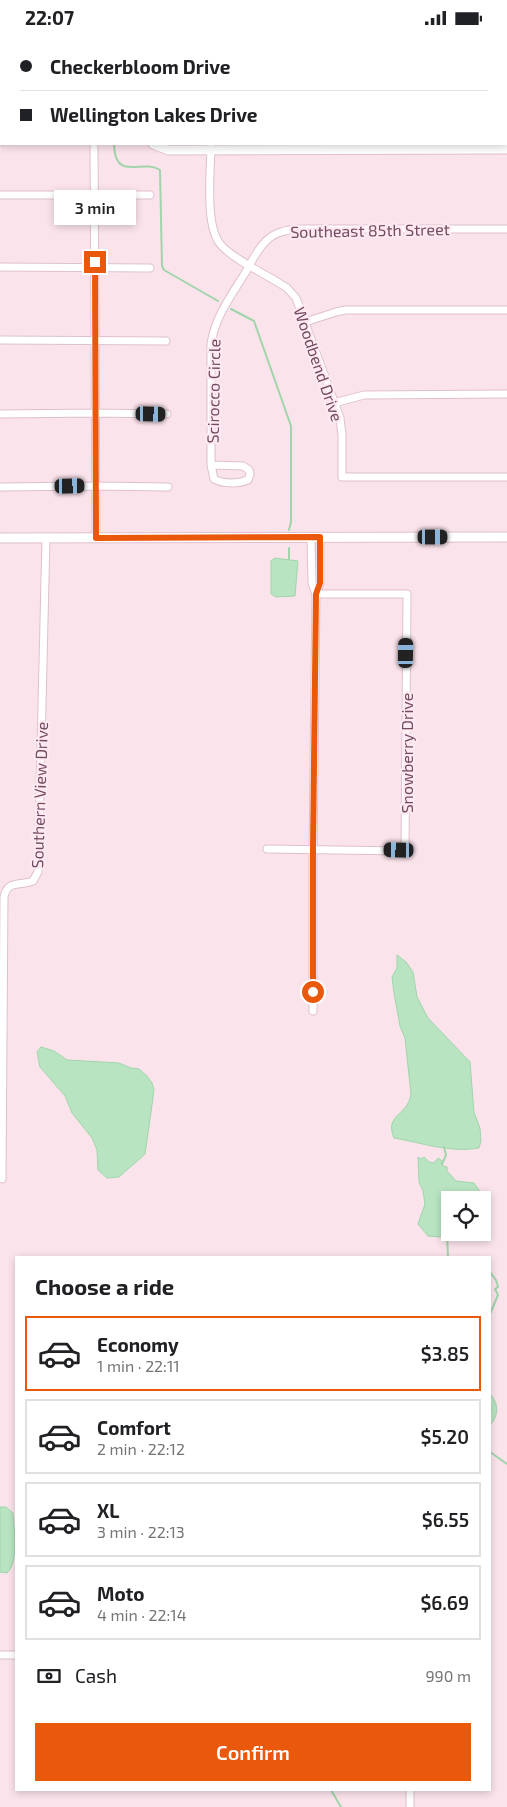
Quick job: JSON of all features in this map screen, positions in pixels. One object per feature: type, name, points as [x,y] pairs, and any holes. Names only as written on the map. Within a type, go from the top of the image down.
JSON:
[{"type":"street","points":[[94,145],[96,538]]},
{"type":"street","points":[[156,145],[168,149],[293,146],[451,146],[507,149]]},
{"type":"street","name":"Woodbend Drive","points":[[211,147],[210,217],[212,230],[225,250],[279,283],[292,293],[299,306],[342,429],[342,477],[507,477]]},
{"type":"street","points":[[0,195],[150,195]]},
{"type":"street","name":"Southeast 85th Street","points":[[250,265],[266,241],[276,234],[288,230],[507,229]]},
{"type":"street","name":"Scirocco Circle","points":[[211,465],[247,467],[250,477],[248,480],[241,482],[218,481],[214,479],[211,465],[211,353],[213,335],[223,310],[250,265]]},
{"type":"street","points":[[0,267],[150,268]]},
{"type":"street","points":[[305,322],[336,311],[346,310],[507,310]]},
{"type":"street","points":[[0,340],[166,341]]},
{"type":"street","points":[[334,403],[364,395],[507,394]]},
{"type":"street","points":[[0,415],[167,414]]},
{"type":"street","points":[[0,487],[168,487]]},
{"type":"street","points":[[313,1011],[316,594],[320,583],[316,537]]},
{"type":"street","points":[[0,538],[507,537]]},
{"type":"street","name":"Southern View Drive","points":[[2,1179],[4,897],[8,887],[12,884],[33,881],[38,872],[46,538]]},
{"type":"street","name":"Snowberry Drive","points":[[313,849],[405,851],[407,594],[316,594]]},
{"type":"street","points":[[267,849],[313,849]]},
{"type":"street","points":[[0,1655],[15,1655]]},
{"type":"street","points":[[410,1791],[410,1807]]},
{"type":"shaded area","points":[[275,558],[298,561],[295,596],[276,597],[271,594],[271,561]]},
{"type":"shaded area","points":[[397,955],[406,962],[413,972],[417,997],[428,1018],[470,1062],[474,1112],[480,1128],[481,1141],[479,1148],[457,1149],[436,1147],[394,1138],[392,1124],[394,1119],[406,1107],[411,1094],[405,1038],[400,1026],[392,977],[397,968]]},
{"type":"shaded area","points":[[41,1047],[54,1051],[67,1060],[119,1063],[139,1069],[152,1083],[154,1090],[145,1154],[119,1177],[107,1178],[98,1170],[97,1150],[92,1138],[72,1113],[65,1096],[40,1067],[37,1052]]},
{"type":"shaded area","points":[[418,1157],[421,1159],[424,1157],[429,1162],[434,1163],[438,1158],[443,1166],[447,1167],[447,1171],[456,1181],[474,1183],[479,1191],[441,1191],[441,1237],[428,1236],[418,1224],[425,1204],[419,1182]]},
{"type":"shaded area","points":[[491,1396],[497,1409],[491,1423]]},
{"type":"shaded area","points":[[0,1507],[6,1507],[13,1513],[14,1554],[11,1568],[7,1573],[0,1572]]},
{"type":"waterway","points":[[114,145],[119,163],[124,166],[145,166],[160,170],[162,266],[164,270],[218,301]]},
{"type":"waterway","points":[[231,309],[254,321],[291,426],[291,522],[289,530]]},
{"type":"waterway","points":[[289,548],[289,559]]},
{"type":"waterway","points":[[442,1164],[446,1155],[444,1147]]},
{"type":"waterway","points":[[447,1241],[448,1256]]},
{"type":"waterway","points":[[491,1273],[498,1287],[495,1289],[498,1295],[491,1312]]},
{"type":"waterway","points":[[491,1453],[507,1464]]},
{"type":"waterway","points":[[332,1791],[341,1807]]},
{"type":"route","points":[[95,262],[96,538],[320,537],[320,583],[316,594],[313,992]]}]
